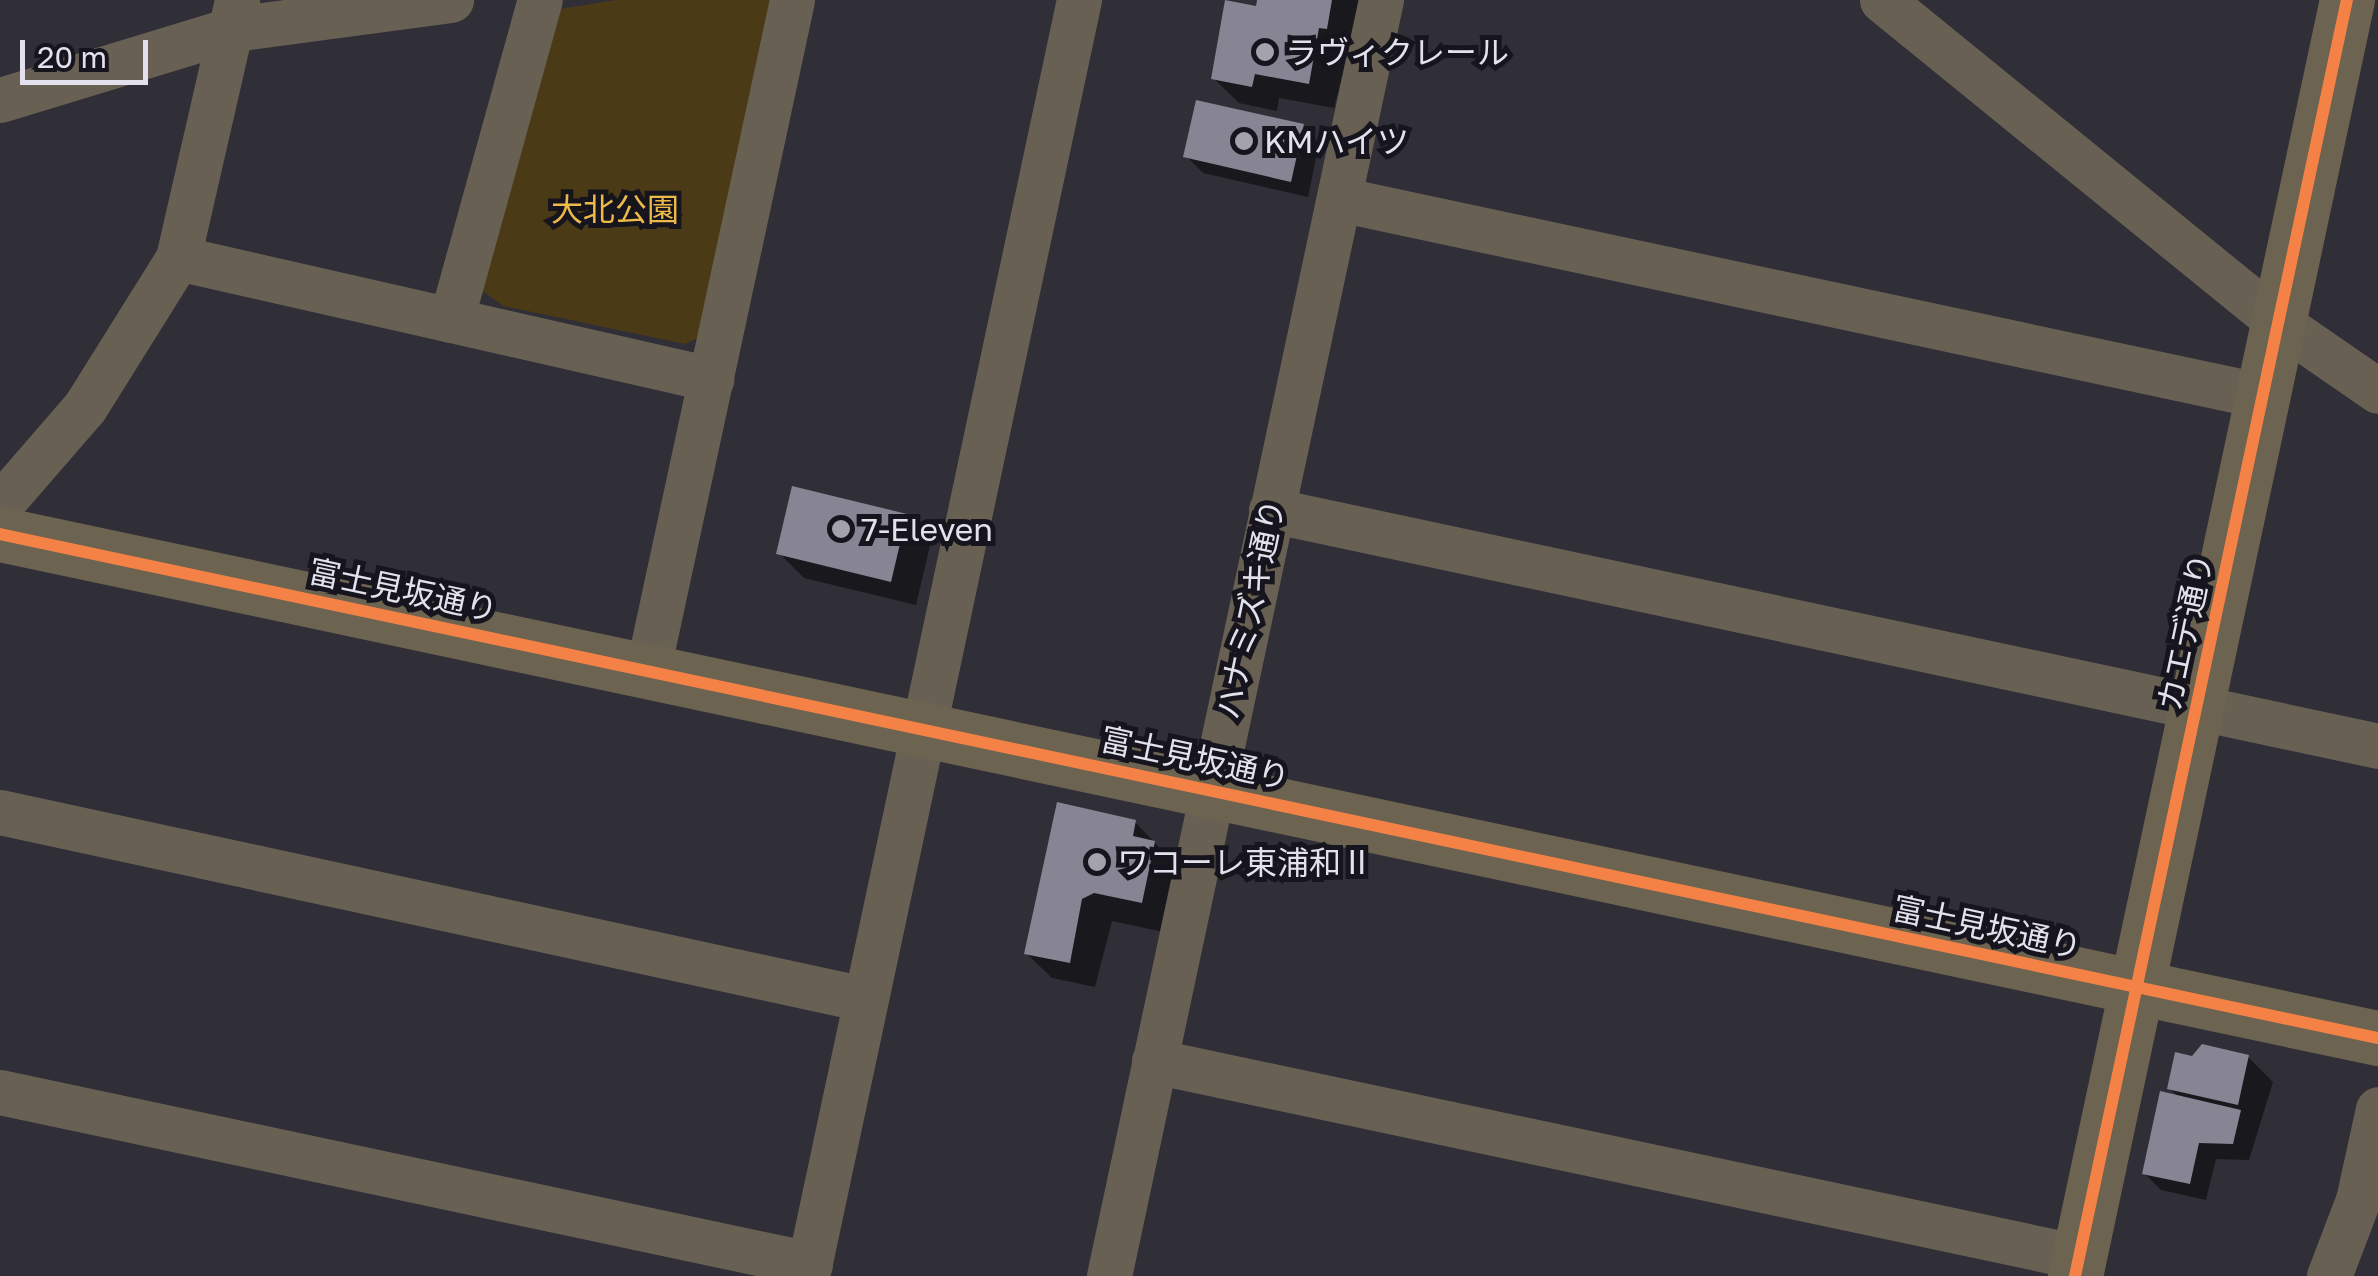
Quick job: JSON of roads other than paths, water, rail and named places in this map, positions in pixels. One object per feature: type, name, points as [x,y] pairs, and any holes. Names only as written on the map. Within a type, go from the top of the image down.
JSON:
[{"type":"street","points":[[0,100],[235,14],[450,0]]},
{"type":"street","points":[[452,320],[540,0]]},
{"type":"street","points":[[648,668],[792,0]]},
{"type":"street","points":[[0,1092],[809,1270],[1080,0]]},
{"type":"street","name":"ハナミズキ通り","points":[[1108,1276],[1381,0]]},
{"type":"street","points":[[1882,0],[2278,322],[2378,391]]},
{"type":"street","name":"カエデ通り","points":[[2077,1267],[2347,0]]},
{"type":"street","points":[[0,505],[85,406],[178,258],[235,14]]},
{"type":"street","points":[[1340,200],[2263,396]]},
{"type":"street","points":[[178,258],[711,378]]},
{"type":"street","points":[[1272,510],[2378,746]]},
{"type":"street","name":"富士見坂通り","points":[[0,534],[648,668],[2378,1038]]},
{"type":"street","points":[[0,812],[864,998]]},
{"type":"street","points":[[1154,1061],[2077,1267]]},
{"type":"street","points":[[2328,1276],[2358,1200],[2378,1109]]},
{"type":"place","name":"ラヴィクレール","points":[[1265,52]]},
{"type":"place","name":"KMハイツ","points":[[1244,141]]},
{"type":"place","name":"7-Eleven","points":[[841,529]]},
{"type":"place","name":"ワコーレ東浦和Ⅱ","points":[[1097,862]]},
{"type":"park label","name":"大北公園","points":[[615,209]]}]
